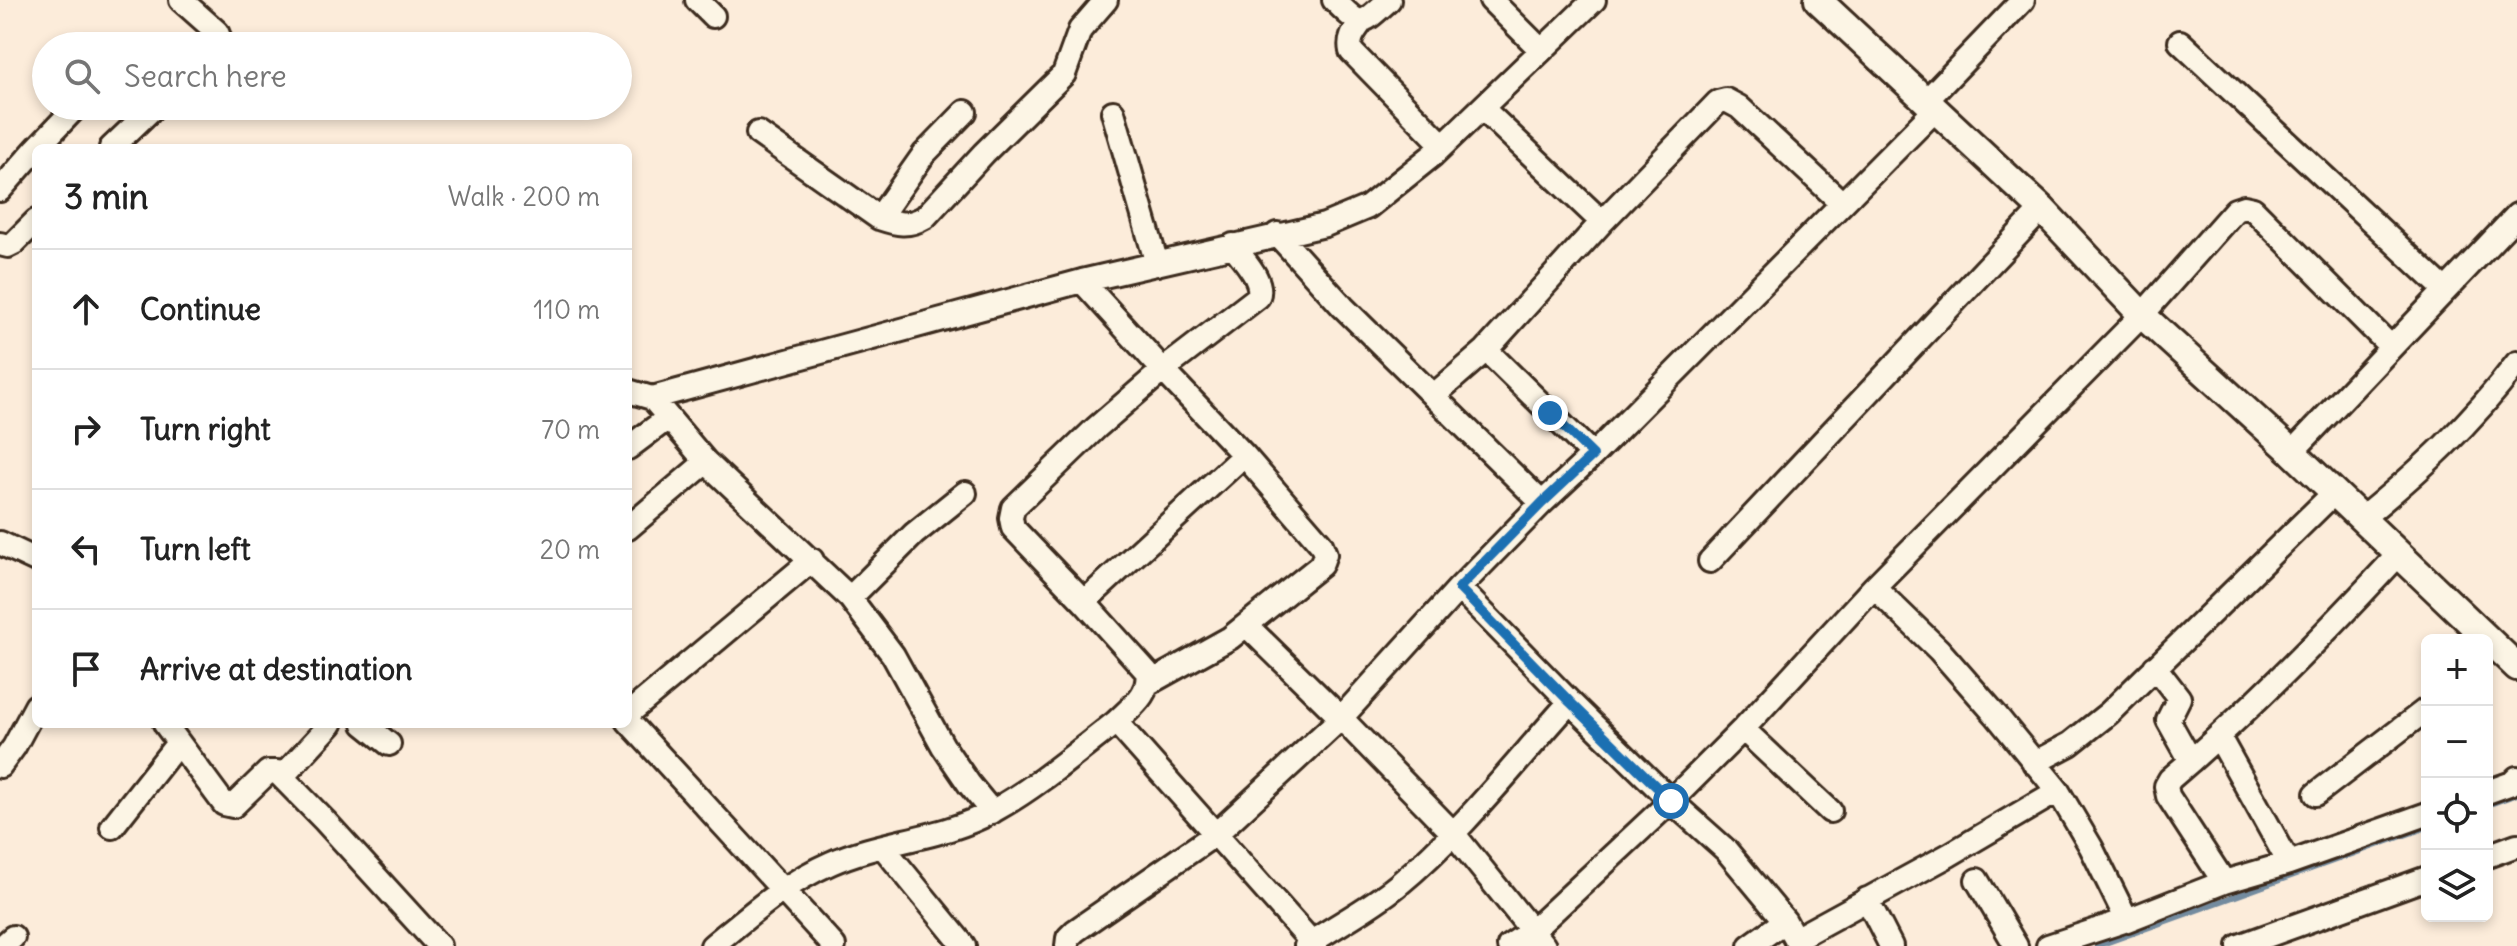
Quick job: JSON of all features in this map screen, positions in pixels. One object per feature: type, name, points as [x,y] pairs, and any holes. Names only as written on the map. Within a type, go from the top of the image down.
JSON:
[{"type":"main road","points":[[1818,0],[2042,209],[2142,315],[2292,452],[2502,661]]},
{"type":"street","points":[[181,0],[217,32]]},
{"type":"street","points":[[697,0],[713,16]]},
{"type":"street","points":[[758,133],[879,218],[899,225],[914,223],[925,217],[1064,74],[1080,30],[1106,0]]},
{"type":"street","points":[[1334,0],[1356,21],[1367,20],[1389,0]]},
{"type":"street","points":[[1491,0],[1541,50]]},
{"type":"street","points":[[632,392],[652,398],[1082,281],[1325,225],[1368,207],[1400,183],[1594,0]]},
{"type":"street","points":[[1067,946],[1068,938],[1075,931],[1217,833],[1341,718],[1459,588],[1842,203],[1930,106],[2015,3]]},
{"type":"street","points":[[1362,21],[1350,43],[1356,58],[1443,145]]},
{"type":"street","points":[[2180,42],[2445,290]]},
{"type":"street","points":[[1433,396],[1486,350],[1602,222],[1718,102],[1726,100],[1739,107],[1842,203]]},
{"type":"street","points":[[1482,108],[1602,222]]},
{"type":"street","points":[[879,218],[924,154],[965,112]]},
{"type":"street","points":[[1113,112],[1157,264]]},
{"type":"street","points":[[40,144],[63,120]]},
{"type":"street","points":[[115,144],[140,120]]},
{"type":"street","points":[[0,190],[32,153]]},
{"type":"street","points":[[1509,946],[1538,939],[1743,729],[1874,587],[2142,315],[2235,210],[2244,207],[2253,209],[2390,346]]},
{"type":"street","points":[[1710,561],[2042,209]]},
{"type":"street","points":[[2292,452],[2517,215]]},
{"type":"street","points":[[0,244],[8,246],[14,243],[32,225]]},
{"type":"street","points":[[1277,234],[1343,307],[1542,503]]},
{"type":"street","points":[[712,946],[782,888],[832,862],[992,812],[1116,722],[1145,692],[1149,683],[1147,672],[1013,528],[1011,518],[1013,508],[1096,428],[1163,370],[1258,297],[1261,292],[1258,281],[1233,245]]},
{"type":"street","points":[[1082,281],[1244,455],[1321,544],[1325,554],[1321,565],[1247,626],[1149,683]]},
{"type":"street","points":[[1486,350],[1593,455]]},
{"type":"street","points":[[2361,519],[2455,438],[2517,363]]},
{"type":"street","points":[[652,398],[706,462],[850,598],[893,655],[943,746],[992,812]]},
{"type":"street","points":[[632,445],[668,418]]},
{"type":"street","points":[[1084,602],[1244,455]]},
{"type":"street","points":[[632,525],[706,462]]},
{"type":"street","points":[[850,598],[914,534],[965,493]]},
{"type":"street","points":[[2034,763],[2070,744],[2109,713],[2333,494]]},
{"type":"street","points":[[0,543],[32,558]]},
{"type":"street","points":[[2224,882],[2168,796],[2166,786],[2336,622],[2398,555]]},
{"type":"street","points":[[632,711],[812,560]]},
{"type":"street","points":[[1874,587],[1939,650],[2058,791],[2091,847],[2127,920]]},
{"type":"street","points":[[1459,588],[1570,702],[1726,850],[1757,885],[1793,936]]},
{"type":"street","points":[[1247,626],[1453,833],[1538,939]]},
{"type":"street","points":[[2155,667],[2177,693],[2178,702],[2168,720],[2191,761]]},
{"type":"street","points":[[1116,722],[1217,833],[1311,945],[1398,885],[1453,833],[1570,702]]},
{"type":"street","points":[[0,766],[32,713]]},
{"type":"street","points":[[2316,794],[2421,714]]},
{"type":"street","points":[[632,725],[834,946]]},
{"type":"street","points":[[168,728],[224,804],[237,803],[268,772],[274,771],[282,777],[439,946]]},
{"type":"street","points":[[282,777],[327,728]]},
{"type":"street","points":[[369,728],[389,744]]},
{"type":"street","points":[[1743,729],[1830,811]]},
{"type":"street","points":[[2219,737],[2289,863]]},
{"type":"street","points":[[112,827],[178,743]]},
{"type":"street","points":[[2493,790],[2517,778]]},
{"type":"street","points":[[1750,946],[1793,936],[1867,899],[2058,791]]},
{"type":"street","points":[[2048,946],[2127,920],[2224,882],[2289,863],[2421,816]]},
{"type":"street","points":[[2493,854],[2517,845]]},
{"type":"street","points":[[883,847],[964,946]]},
{"type":"street","points":[[1977,880],[2016,946]]},
{"type":"street","points":[[2239,946],[2421,880]]},
{"type":"street","points":[[1867,899],[1891,946]]},
{"type":"waterway","points":[[2493,803],[2517,794]]},
{"type":"waterway","points":[[2097,946],[2421,829]]},
{"type":"route","points":[[1550,413],[1593,455],[1459,588],[1671,801]]}]
